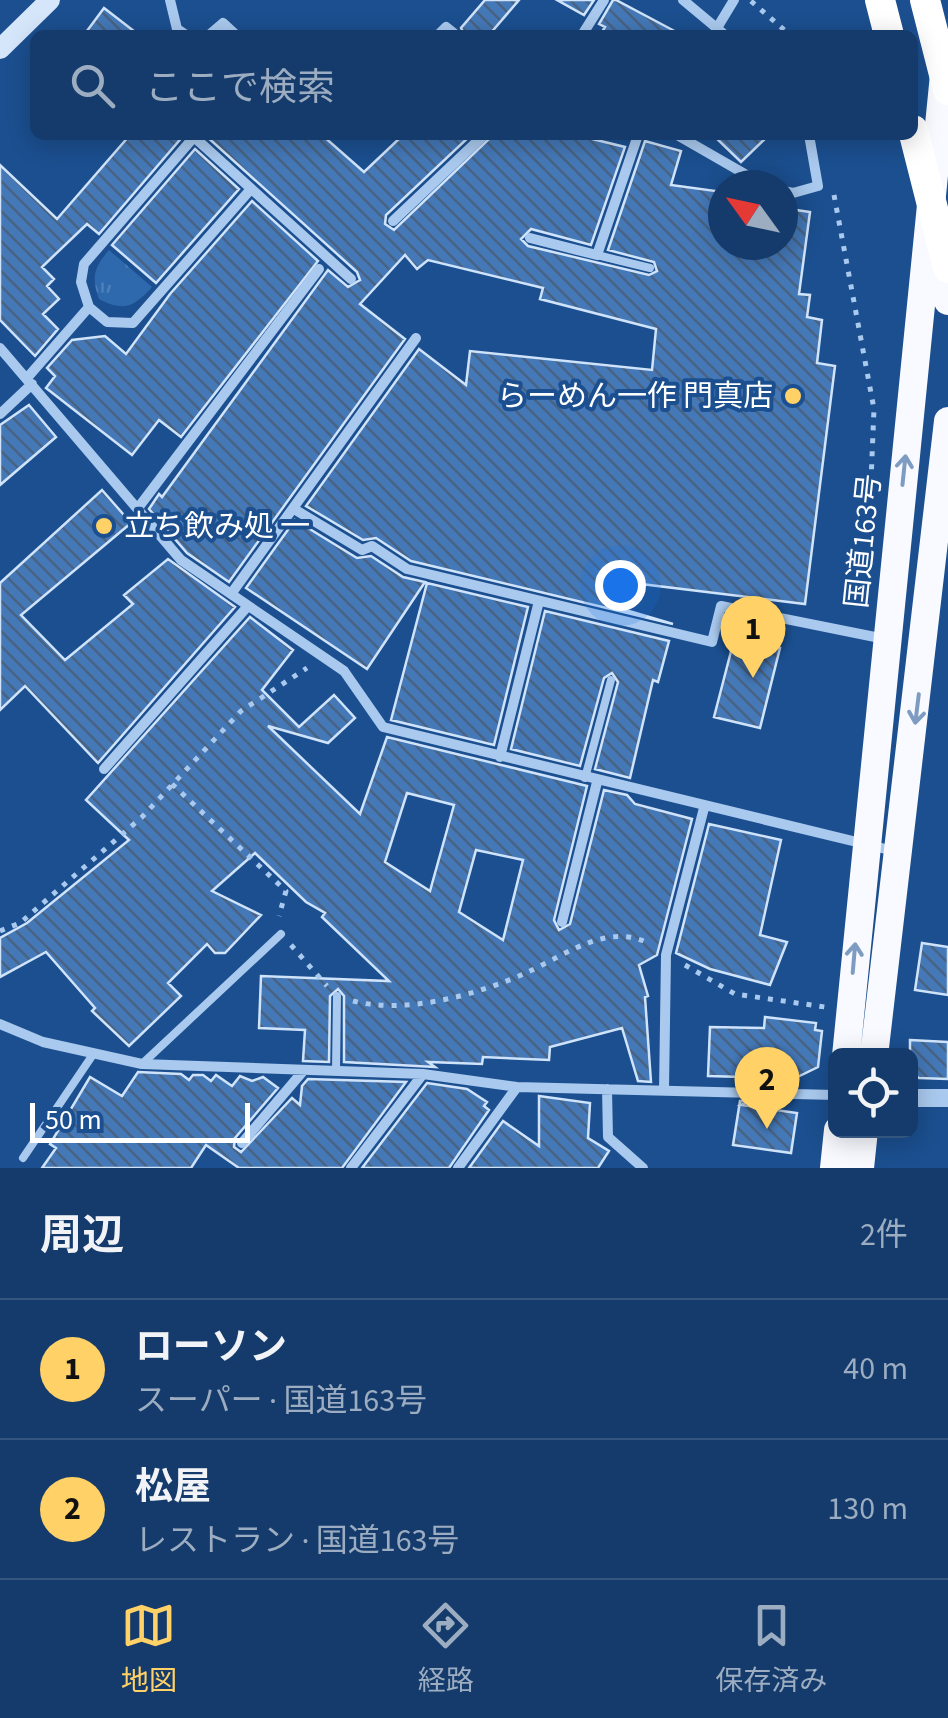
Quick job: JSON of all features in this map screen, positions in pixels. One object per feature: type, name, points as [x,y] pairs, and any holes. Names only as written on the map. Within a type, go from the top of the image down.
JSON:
[{"type":"highway","points":[[872,0],[880,30]]},
{"type":"highway","points":[[880,0],[888,30]]},
{"type":"highway","points":[[925,0],[948,90]]},
{"type":"highway","points":[[933,0],[948,58]]},
{"type":"highway","name":"国道163号","points":[[847,1048],[863,845],[948,34]]},
{"type":"highway","points":[[907,140],[948,300]]},
{"type":"highway","points":[[916,140],[948,268]]},
{"type":"highway","points":[[875,1048],[944,523],[948,421]]},
{"type":"highway","points":[[900,513],[944,523]]},
{"type":"highway","points":[[834,1168],[837,1138]]},
{"type":"highway","points":[[860,1168],[863,1138]]},
{"type":"main road","points":[[0,49],[50,0]]},
{"type":"street","points":[[170,0],[179,30]]},
{"type":"street","points":[[585,30],[604,0]]},
{"type":"street","points":[[683,0],[719,30]]},
{"type":"street","points":[[722,30],[734,0]]},
{"type":"street","points":[[191,140],[84,264],[81,282],[89,307],[107,322],[133,323],[252,189]]},
{"type":"street","points":[[198,140],[351,280]]},
{"type":"street","points":[[392,221],[479,140]]},
{"type":"street","points":[[530,238],[597,255],[636,140]]},
{"type":"street","points":[[686,140],[738,170]]},
{"type":"street","points":[[798,193],[818,186],[809,140]]},
{"type":"street","points":[[138,508],[319,269]]},
{"type":"street","points":[[0,414],[89,307]]},
{"type":"street","points":[[231,594],[416,338]]},
{"type":"street","points":[[0,348],[182,560],[344,671],[383,728],[900,853]]},
{"type":"street","points":[[294,510],[362,550],[372,546],[407,568],[712,642],[721,606],[886,640]]},
{"type":"street","points":[[500,757],[540,600]]},
{"type":"street","points":[[104,769],[248,606]]},
{"type":"street","points":[[562,922],[597,782]]},
{"type":"street","points":[[664,1090],[666,955],[704,808]]},
{"type":"street","points":[[0,1024],[43,1042],[142,1064],[423,1074],[517,1087],[828,1095]]},
{"type":"street","points":[[242,1142],[304,1070]]},
{"type":"street","points":[[350,1168],[423,1074]]},
{"type":"street","points":[[458,1168],[517,1087]]},
{"type":"street","points":[[607,1089],[608,1138],[643,1168]]},
{"type":"street","points":[[918,1098],[948,1098]]},
{"type":"lane","points":[[597,255],[650,268]]},
{"type":"lane","points":[[585,778],[611,680]]},
{"type":"lane","points":[[142,1064],[281,934]]},
{"type":"lane","points":[[336,1071],[337,996]]},
{"type":"lane","points":[[23,1158],[94,1053]]},
{"type":"path","points":[[750,0],[784,30]]},
{"type":"path","points":[[834,194],[874,409],[869,523]]},
{"type":"path","points":[[0,931],[20,923],[142,818],[241,711],[323,656]]},
{"type":"path","points":[[172,784],[286,891],[275,928],[337,996],[405,1004],[474,990],[530,971],[559,952],[617,932],[646,941],[735,994],[826,1007]]},
{"type":"green space","points":[[109,250],[152,287],[128,305],[99,299],[95,273]]},
{"type":"building","points":[[485,0],[519,0],[493,30],[461,28]]},
{"type":"building","points":[[557,0],[594,0],[584,15]]},
{"type":"building","points":[[616,0],[673,30],[603,30],[605,27],[599,24]]},
{"type":"building","points":[[104,8],[133,30],[88,30]]},
{"type":"building","points":[[126,140],[180,140],[99,234],[87,224],[42,267],[54,279],[47,286],[59,299],[43,314],[58,329],[35,356],[0,320],[0,165],[57,219]]},
{"type":"building","points":[[211,140],[328,140],[364,172],[398,140],[466,140],[386,215],[385,224],[394,230],[488,140],[596,140],[625,147],[591,245],[531,229],[521,239],[528,246],[649,275],[657,271],[654,262],[608,250],[645,141],[681,151],[671,185],[708,190],[708,260],[798,260],[798,210],[810,212],[799,294],[810,295],[807,317],[822,320],[817,363],[835,366],[805,604],[616,581],[612,606],[673,624],[411,561],[376,538],[363,540],[306,506],[419,349],[466,385],[470,351],[652,370],[656,329],[540,299],[543,288],[428,260],[417,269],[405,255],[360,304],[405,339],[229,582],[187,553],[149,509],[159,494],[162,497],[328,270],[348,287],[360,280],[357,272]]},
{"type":"building","points":[[718,140],[764,140],[741,162]]},
{"type":"building","points":[[195,149],[239,189],[156,283],[112,245]]},
{"type":"building","points":[[252,201],[318,261],[181,437],[159,420],[132,455],[46,388],[55,376],[47,368],[72,340],[105,336],[126,354],[170,294]]},
{"type":"building","points":[[29,405],[56,437],[0,485],[0,425]]},
{"type":"building","points":[[102,490],[131,523],[21,615],[65,660],[133,604],[124,595],[168,559],[235,607],[98,763],[25,686],[0,710],[0,583]]},
{"type":"building","points":[[295,520],[357,558],[371,556],[403,577],[425,582],[367,669],[246,588]]},
{"type":"building","points":[[427,583],[528,607],[494,745],[391,720]]},
{"type":"building","points":[[545,611],[669,641],[658,682],[653,680],[630,778],[595,769],[618,682],[612,673],[604,678],[580,766],[511,749]]},
{"type":"building","points":[[250,617],[293,650],[262,690],[299,727],[334,695],[355,718],[328,743],[268,726],[360,814],[387,737],[587,786],[554,920],[559,930],[570,924],[604,790],[627,795],[635,804],[692,819],[657,955],[639,965],[648,996],[645,997],[651,1082],[638,1081],[622,1028],[550,1047],[549,1060],[483,1057],[482,1064],[428,1062],[435,1067],[344,1062],[344,996],[338,989],[330,996],[329,1062],[303,1061],[305,1030],[259,1028],[261,976],[389,981],[322,917],[325,913],[306,902],[255,853],[212,891],[261,915],[225,953],[215,953],[207,944],[168,983],[181,996],[129,1046],[92,1011],[95,1008],[46,952],[0,977],[0,938],[27,923],[129,840],[86,800]],"holes":[[[407,793],[454,805],[430,891],[385,862]],[[476,850],[523,860],[503,940],[459,912]]]},
{"type":"building","points":[[735,636],[780,648],[760,728],[714,717]]},
{"type":"building","points":[[709,824],[781,840],[760,935],[787,942],[770,985],[710,969],[676,953]]},
{"type":"building","points":[[922,943],[948,947],[948,995],[915,990]]},
{"type":"building","points":[[765,1017],[816,1023],[815,1030],[822,1031],[818,1067],[781,1085],[742,1084],[743,1077],[708,1076],[710,1027],[764,1028]]},
{"type":"building","points":[[910,1040],[948,1042],[948,1079],[918,1077],[918,1048],[910,1048]]},
{"type":"building","points":[[138,1072],[181,1074],[189,1080],[193,1075],[203,1075],[211,1081],[216,1075],[232,1086],[240,1076],[252,1081],[263,1077],[278,1088],[235,1138],[234,1147],[241,1152],[292,1098],[300,1105],[302,1086],[308,1079],[406,1082],[342,1168],[239,1168],[206,1145],[191,1168],[42,1168],[56,1148],[50,1144],[90,1077],[122,1096]]},
{"type":"building","points":[[427,1083],[467,1089],[487,1102],[484,1106],[489,1110],[449,1168],[362,1168]]},
{"type":"building","points":[[539,1096],[590,1103],[588,1138],[609,1151],[598,1168],[469,1168],[503,1121],[539,1146]]},
{"type":"building","points":[[740,1101],[748,1102],[741,1105],[797,1113],[791,1153],[733,1145]]},
{"type":"place","name":"らーめん一作 門真店","points":[[793,396]]},
{"type":"place","name":"立ち飲み処 一","points":[[104,526]]},
{"type":"place","name":"ローソン","points":[[753,678]]},
{"type":"place","name":"松屋","points":[[767,1129]]}]
